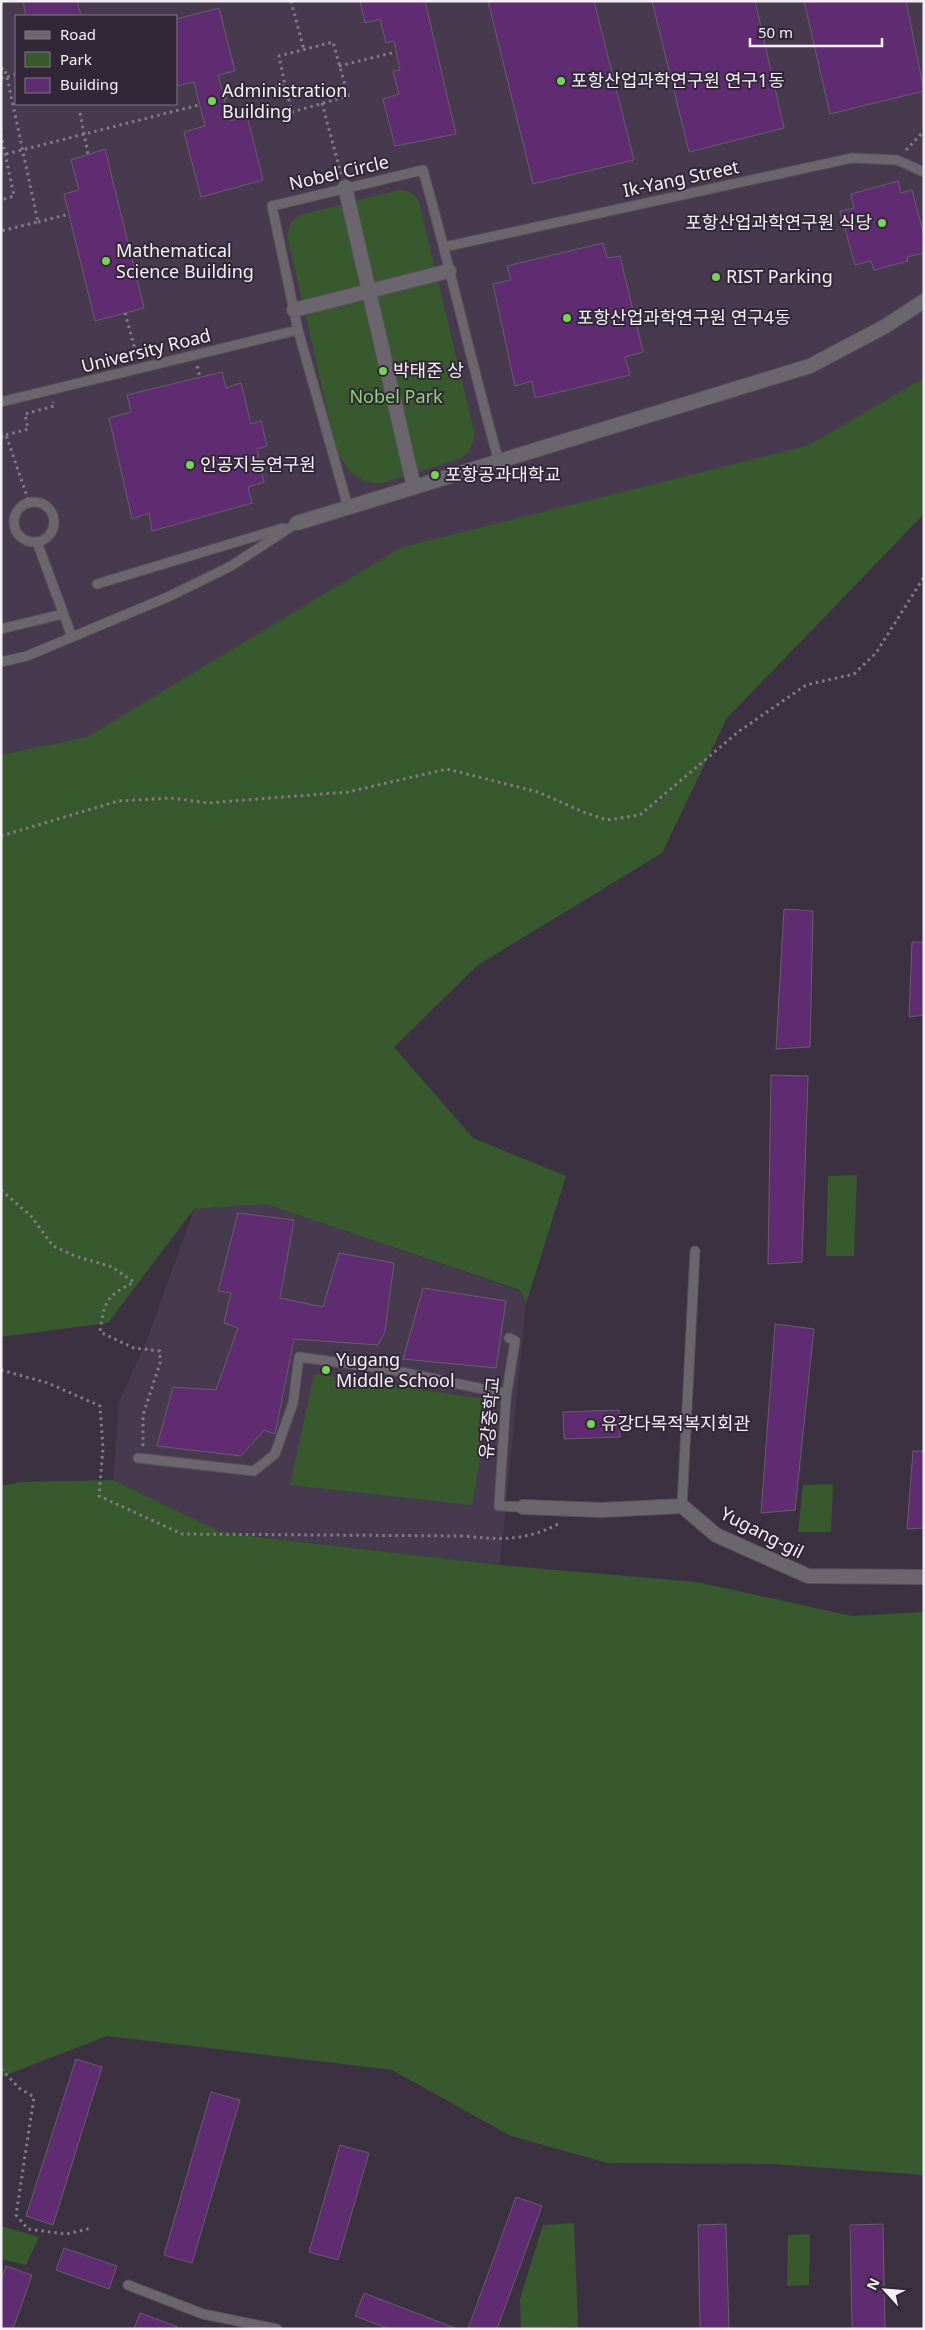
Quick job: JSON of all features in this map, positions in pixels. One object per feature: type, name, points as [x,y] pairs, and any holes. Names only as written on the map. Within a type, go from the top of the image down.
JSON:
[{"type":"street","points":[[345,187],[414,488]]},
{"type":"street","points":[[294,310],[449,271]]},
{"type":"street","points":[[297,523],[810,366],[884,327],[924,300]]},
{"type":"street","points":[[523,1507],[602,1510],[682,1506]]},
{"type":"street","name":"Yugang-gil","points":[[682,1506],[716,1535],[808,1576],[924,1577]]},
{"type":"lane","name":"Ik-Yang Street","points":[[444,247],[852,158],[897,160],[924,172]]},
{"type":"lane","name":"Nobel Circle","points":[[348,507],[298,330],[272,206],[345,187],[423,170],[444,247],[466,343],[499,462]]},
{"type":"lane","name":"University Road","points":[[1,402],[298,330]]},
{"type":"lane","points":[[29,502],[42,503],[52,511],[54,518],[49,536],[37,542],[31,542],[20,536],[14,526],[14,519],[19,508],[29,502]]},
{"type":"lane","points":[[96,584],[297,523]]},
{"type":"lane","points":[[1,662],[27,656],[72,638],[203,580],[231,566],[297,523]]},
{"type":"lane","points":[[37,542],[72,638]]},
{"type":"lane","points":[[1,629],[64,614]]},
{"type":"lane","points":[[682,1506],[695,1251]]},
{"type":"lane","name":"유강중학교","points":[[509,1338],[515,1341],[507,1394],[499,1506],[523,1507]]},
{"type":"lane","points":[[141,1458],[254,1471],[275,1454],[293,1403],[299,1357],[387,1369],[507,1394]]},
{"type":"lane","points":[[128,2285],[203,2314],[277,2329]]},
{"type":"path","points":[[291,1],[304,50]]},
{"type":"path","points":[[333,42],[348,96],[292,112],[279,56],[304,50],[333,42]]},
{"type":"path","points":[[339,66],[396,52]]},
{"type":"path","points":[[1,69],[4,68],[7,77],[38,222]]},
{"type":"path","points":[[1,78],[15,74]]},
{"type":"path","points":[[224,98],[285,85]]},
{"type":"path","points":[[322,103],[345,187]]},
{"type":"path","points":[[6,154],[199,104]]},
{"type":"path","points":[[80,113],[88,154]]},
{"type":"path","points":[[897,160],[924,131]]},
{"type":"path","points":[[1,134],[14,196],[1,200]]},
{"type":"path","points":[[1,231],[68,214]]},
{"type":"path","points":[[125,313],[141,368]]},
{"type":"path","points":[[1,437],[28,429],[25,414],[54,406],[50,390]]},
{"type":"path","points":[[6,436],[29,502]]},
{"type":"path","points":[[1,836],[118,801],[171,798],[208,803],[348,792],[447,769],[538,792],[583,812],[607,820],[640,815],[738,732],[806,685],[854,674],[876,653],[924,577]]},
{"type":"path","points":[[1,1190],[31,1216],[53,1246],[75,1256],[112,1267],[134,1282],[117,1290],[103,1308],[100,1332],[134,1348],[160,1351],[160,1363],[143,1415],[141,1458]]},
{"type":"path","points":[[1,1370],[48,1383],[100,1406],[103,1448],[99,1496],[182,1534],[464,1536],[491,1539],[540,1534],[562,1521]]},
{"type":"path","points":[[1,2070],[20,2088],[34,2097],[16,2215],[28,2229],[66,2234],[92,2228]]},
{"type":"shaded area","name":"포항공과대학교","points":[[1,1],[924,1],[924,447],[1,919]]},
{"type":"shaded area","name":"Yugang Middle School","points":[[265,1204],[520,1291],[526,1304],[500,1565],[223,1533],[113,1480],[119,1402],[148,1337],[194,1209]]},
{"type":"green space","name":"Nobel Park","points":[[398,190],[411,193],[419,202],[475,435],[469,452],[460,459],[383,483],[374,483],[360,478],[348,469],[336,448],[287,235],[291,223],[299,215]]},
{"type":"green space","points":[[924,378],[924,514],[727,718],[662,853],[478,965],[394,1047],[473,1138],[566,1176],[526,1304],[520,1290],[265,1204],[194,1209],[108,1323],[1,1337],[1,755],[87,737],[402,547],[809,445]]},
{"type":"green space","points":[[857,1175],[854,1256],[826,1256],[828,1176]]},
{"type":"green space","points":[[314,1374],[490,1400],[472,1505],[290,1485]]},
{"type":"green space","points":[[113,1480],[223,1533],[500,1565],[697,1582],[852,1616],[924,1612],[924,2175],[773,2164],[607,2163],[511,2136],[392,2070],[107,2036],[1,2077],[1,1486],[21,1482]]},
{"type":"green space","points":[[833,1484],[831,1532],[798,1532],[803,1485]]},
{"type":"green space","points":[[574,2223],[578,2327],[521,2329],[520,2299],[543,2225]]},
{"type":"green space","points":[[1,2226],[39,2237],[26,2265],[1,2259]]},
{"type":"green space","points":[[810,2234],[809,2285],[787,2286],[788,2235]]},
{"type":"building","points":[[23,1],[77,1],[81,15],[26,15]]},
{"type":"building","points":[[360,1],[425,1],[456,134],[395,146],[383,99],[399,94],[393,71],[400,70],[394,41],[386,43],[380,19],[365,23]]},
{"type":"building","name":"포항산업과학연구원 연구1동","points":[[488,1],[594,1],[634,160],[533,184]]},
{"type":"building","points":[[652,1],[755,1],[784,128],[689,152]]},
{"type":"building","points":[[804,1],[906,1],[924,91],[830,114]]},
{"type":"building","name":"Administration Building","points":[[219,8],[235,71],[218,75],[230,121],[247,116],[263,180],[201,197],[184,132],[205,126],[194,82],[178,86],[178,18]]},
{"type":"building","name":"Mathematical Science Building","points":[[105,149],[144,308],[95,321],[64,194],[79,190],[71,160]]},
{"type":"building","name":"포항산업과학연구원 식당","points":[[898,181],[901,193],[912,190],[924,235],[924,253],[907,257],[908,261],[874,270],[871,261],[855,265],[840,211],[854,208],[851,194]]},
{"type":"building","name":"포항산업과학연구원 연구4동","points":[[603,243],[607,258],[620,256],[643,352],[625,357],[630,375],[535,398],[532,381],[515,386],[493,284],[511,280],[507,266]]},
{"type":"building","name":"인공지능연구원","points":[[222,372],[226,388],[241,383],[251,424],[261,421],[267,446],[257,449],[264,482],[248,487],[252,503],[152,531],[149,513],[132,519],[109,418],[131,412],[127,395]]},
{"type":"building","points":[[784,909],[813,911],[810,1047],[776,1049]]},
{"type":"building","points":[[912,942],[924,942],[924,1015],[909,1017]]},
{"type":"building","points":[[771,1075],[808,1076],[802,1262],[768,1264]]},
{"type":"building","points":[[238,1213],[294,1220],[280,1298],[323,1307],[339,1253],[394,1263],[385,1332],[378,1345],[294,1339],[275,1434],[264,1430],[241,1456],[157,1446],[173,1387],[216,1390],[238,1328],[224,1323],[231,1293],[218,1291]]},
{"type":"building","points":[[423,1288],[506,1301],[496,1368],[403,1359]]},
{"type":"building","points":[[775,1324],[814,1329],[795,1510],[761,1513]]},
{"type":"building","name":"유강다목적복지회관","points":[[619,1410],[620,1437],[564,1439],[563,1412]]},
{"type":"building","points":[[913,1451],[924,1451],[924,1528],[907,1529]]},
{"type":"building","points":[[76,2059],[102,2067],[53,2225],[26,2216]]},
{"type":"building","points":[[211,2092],[240,2100],[192,2263],[164,2255]]},
{"type":"building","points":[[340,2145],[369,2153],[338,2260],[309,2252]]},
{"type":"building","points":[[516,2197],[542,2206],[497,2329],[468,2329]]},
{"type":"building","points":[[726,2224],[729,2329],[700,2329],[698,2225]]},
{"type":"building","points":[[883,2224],[885,2329],[852,2329],[850,2225]]},
{"type":"building","points":[[64,2248],[117,2266],[109,2289],[56,2270]]},
{"type":"building","points":[[6,2266],[32,2275],[13,2329],[1,2329],[1,2280]]},
{"type":"building","points":[[364,2293],[455,2329],[389,2329],[355,2316]]},
{"type":"building","points":[[140,2313],[178,2327],[178,2329],[134,2329]]},
{"type":"place","name":"포항산업과학연구원 연구1동","points":[[561,81]]},
{"type":"place","name":"Administration Building","points":[[212,101]]},
{"type":"place","name":"포항산업과학연구원 식당","points":[[882,223]]},
{"type":"place","name":"Mathematical Science Building","points":[[106,261]]},
{"type":"place","name":"RIST Parking","points":[[716,277]]},
{"type":"place","name":"포항산업과학연구원 연구4동","points":[[567,318]]},
{"type":"place","name":"박태준 상","points":[[383,371]]},
{"type":"place","name":"인공지능연구원","points":[[190,465]]},
{"type":"place","name":"포항공과대학교","points":[[435,475]]},
{"type":"place","name":"Yugang Middle School","points":[[326,1370]]},
{"type":"place","name":"유강다목적복지회관","points":[[591,1424]]}]
